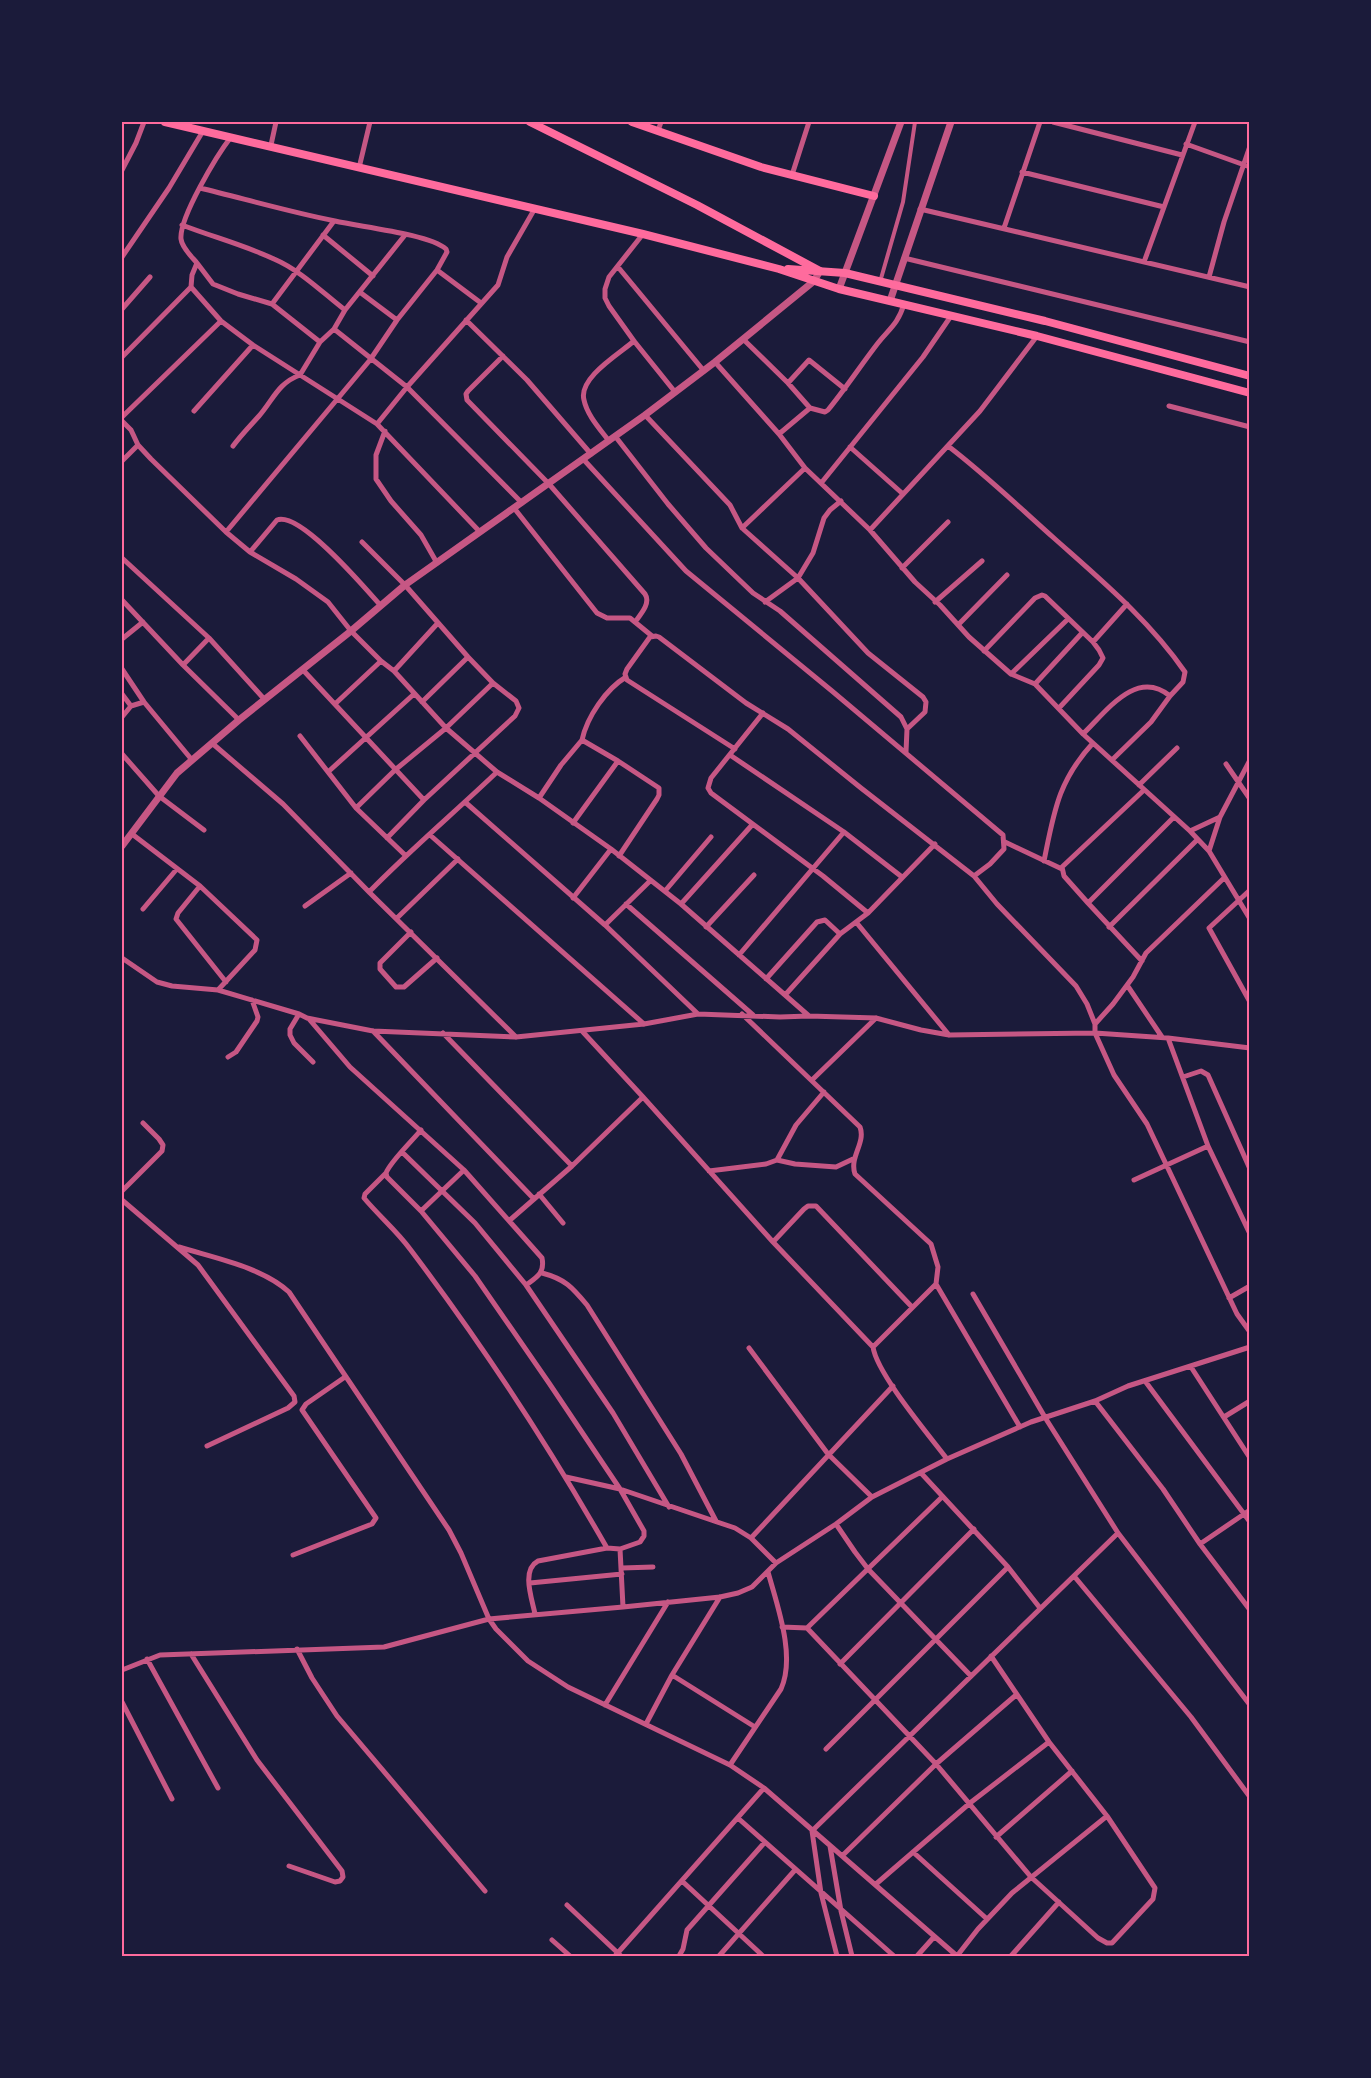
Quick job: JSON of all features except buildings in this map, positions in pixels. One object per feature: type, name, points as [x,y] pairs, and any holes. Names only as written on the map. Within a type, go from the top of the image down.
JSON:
[{"type":"main road","points":[[165,122],[643,234],[779,268],[839,289],[1037,336],[1250,393]]},
{"type":"main road","points":[[530,122],[697,205],[820,271]]},
{"type":"main road","points":[[632,122],[792,176],[874,196]]},
{"type":"main road","points":[[779,268],[845,273],[1045,321],[1250,376]]},
{"type":"street","points":[[122,171],[144,122]]},
{"type":"street","points":[[271,145],[276,122]]},
{"type":"street","points":[[360,168],[370,122]]},
{"type":"street","points":[[658,131],[661,122]]},
{"type":"street","points":[[792,176],[809,122]]},
{"type":"street","points":[[839,289],[901,122]]},
{"type":"street","points":[[880,282],[903,202],[915,122]]},
{"type":"street","points":[[890,301],[951,122]]},
{"type":"street","points":[[1004,228],[1041,122]]},
{"type":"street","points":[[1053,122],[1182,155]]},
{"type":"street","points":[[1144,262],[1195,122]]},
{"type":"street","points":[[122,257],[204,131]]},
{"type":"street","points":[[231,137],[200,188],[182,225],[183,246],[213,284],[272,304],[320,342]]},
{"type":"street","points":[[1186,144],[1250,167]]},
{"type":"street","points":[[1209,277],[1224,222],[1250,146]]},
{"type":"street","points":[[1022,172],[1164,207]]},
{"type":"street","points":[[200,188],[334,221],[431,241],[446,249],[446,257],[397,320],[370,360],[226,532]]},
{"type":"street","points":[[920,208],[1250,287]]},
{"type":"street","points":[[377,424],[498,285],[507,256],[534,210]]},
{"type":"street","points":[[272,304],[334,221]]},
{"type":"street","points":[[182,225],[276,259],[345,310]]},
{"type":"street","points":[[643,234],[606,282],[605,298],[634,342],[675,392]]},
{"type":"street","points":[[233,446],[262,413],[273,395],[291,379],[300,375],[320,342],[334,329],[345,310],[361,293],[405,235]]},
{"type":"street","points":[[323,236],[373,276]]},
{"type":"street","points":[[904,258],[1250,342]]},
{"type":"street","points":[[122,357],[191,287],[192,275],[197,263]]},
{"type":"street","points":[[618,267],[704,371]]},
{"type":"street","points":[[437,270],[481,303]]},
{"type":"street","points":[[122,846],[177,773],[239,720],[405,585],[584,460],[716,362],[814,281],[820,271]]},
{"type":"street","points":[[122,309],[150,277]]},
{"type":"street","points":[[191,287],[221,321],[253,345],[377,424],[480,532]]},
{"type":"street","points":[[361,293],[397,320]]},
{"type":"street","points":[[743,339],[789,382],[810,408],[822,412],[828,410],[880,340],[897,323],[903,304]]},
{"type":"street","points":[[822,482],[923,357],[951,316]]},
{"type":"street","points":[[466,320],[503,356],[591,454]]},
{"type":"street","points":[[221,321],[122,419],[131,430],[138,445],[226,532],[250,552],[296,579],[328,602],[351,631],[394,671],[446,728],[497,772],[539,798],[665,891],[809,1016]]},
{"type":"street","points":[[334,329],[370,360],[407,387],[522,503]]},
{"type":"street","points":[[870,530],[995,393],[1037,336]]},
{"type":"street","points":[[634,342],[593,375],[584,390],[587,409],[706,548],[747,588],[780,612],[900,717],[907,729],[906,752]]},
{"type":"street","points":[[194,411],[253,345]]},
{"type":"street","points":[[503,356],[471,387],[466,398],[549,484],[647,597],[647,603],[635,622]]},
{"type":"street","points":[[789,382],[809,360],[845,389]]},
{"type":"street","points":[[716,362],[779,434],[805,468],[842,501],[902,568],[984,651],[1011,674],[1035,684],[1083,734],[1190,831],[1209,851],[1250,919]]},
{"type":"street","points":[[1169,406],[1250,427]]},
{"type":"street","points":[[779,434],[810,408]]},
{"type":"street","points":[[645,415],[730,505],[742,528],[798,578],[868,653],[922,697],[926,702],[925,712],[907,729]]},
{"type":"street","points":[[385,431],[376,455],[376,479],[391,501],[421,535],[437,563]]},
{"type":"street","points":[[122,461],[138,445]]},
{"type":"street","points":[[948,446],[984,474],[1127,604],[1170,651],[1185,672],[1185,678],[1151,722],[1112,760]]},
{"type":"street","points":[[850,447],[903,494]]},
{"type":"street","points":[[584,460],[686,572],[994,826],[1003,836],[1004,849],[974,876]]},
{"type":"street","points":[[742,528],[805,468]]},
{"type":"street","points":[[765,602],[798,578],[813,553],[824,518],[842,501]]},
{"type":"street","points":[[514,508],[597,613],[607,618],[626,616],[746,703],[788,729],[861,789],[974,876],[997,904],[1076,986],[1087,1004],[1095,1024],[1095,1034],[1114,1075],[1147,1124],[1168,1164],[1229,1298],[1250,1332]]},
{"type":"street","points":[[250,552],[277,520],[287,519],[318,540],[381,606]]},
{"type":"street","points":[[902,568],[948,522]]},
{"type":"street","points":[[362,542],[405,585],[437,624],[493,683],[516,701],[519,708],[515,716],[424,800],[387,838]]},
{"type":"street","points":[[938,603],[982,561]]},
{"type":"street","points":[[123,562],[209,638],[265,700]]},
{"type":"street","points":[[958,625],[1007,575]]},
{"type":"street","points":[[984,651],[1038,596],[1045,596],[1093,642],[1103,658],[1095,670],[1059,708]]},
{"type":"street","points":[[122,600],[239,720]]},
{"type":"street","points":[[1093,642],[1127,604]]},
{"type":"street","points":[[1011,674],[1068,619]]},
{"type":"street","points":[[122,639],[143,622]]},
{"type":"street","points":[[394,671],[437,624]]},
{"type":"street","points":[[1035,684],[1082,633]]},
{"type":"street","points":[[539,798],[561,765],[582,740],[606,695],[613,686],[626,677],[627,669],[652,636]]},
{"type":"street","points":[[183,665],[209,638]]},
{"type":"street","points":[[422,702],[468,657]]},
{"type":"street","points":[[335,704],[381,661]]},
{"type":"street","points":[[122,669],[144,702],[192,760]]},
{"type":"street","points":[[303,670],[424,800]]},
{"type":"street","points":[[626,677],[633,684],[735,749]]},
{"type":"street","points":[[356,808],[493,683]]},
{"type":"street","points":[[1083,734],[1130,690],[1146,685],[1170,696]]},
{"type":"street","points":[[122,694],[131,706]]},
{"type":"street","points":[[328,772],[414,694]]},
{"type":"street","points":[[122,717],[131,706],[144,702]]},
{"type":"street","points":[[763,713],[711,778],[708,788],[711,793],[868,913]]},
{"type":"street","points":[[300,736],[356,808],[405,855]]},
{"type":"street","points":[[582,740],[655,783],[660,791],[619,856]]},
{"type":"street","points":[[1044,861],[1053,817],[1064,785],[1076,763],[1093,743]]},
{"type":"street","points":[[213,744],[283,804],[516,1037]]},
{"type":"street","points":[[1062,869],[1142,788],[1177,747]]},
{"type":"street","points":[[122,754],[159,796],[204,830]]},
{"type":"street","points":[[730,755],[844,832],[902,877]]},
{"type":"street","points":[[1209,851],[1220,817],[1250,760]]},
{"type":"street","points":[[573,823],[618,761]]},
{"type":"street","points":[[1226,764],[1250,799]]},
{"type":"street","points":[[369,892],[405,855],[430,835],[497,772]]},
{"type":"street","points":[[465,802],[605,925],[698,1014]]},
{"type":"street","points":[[1088,903],[1174,817]]},
{"type":"street","points":[[1190,831],[1220,817]]},
{"type":"street","points":[[681,904],[752,825]]},
{"type":"street","points":[[739,956],[844,832]]},
{"type":"street","points":[[132,834],[176,870],[200,886],[257,940],[255,950],[218,990]]},
{"type":"street","points":[[430,835],[644,1023]]},
{"type":"street","points":[[665,891],[711,837]]},
{"type":"street","points":[[1109,927],[1197,840]]},
{"type":"street","points":[[1005,843],[1062,869]]},
{"type":"street","points":[[786,994],[840,934],[868,913],[934,844]]},
{"type":"street","points":[[573,898],[611,849]]},
{"type":"street","points":[[397,918],[458,860]]},
{"type":"street","points":[[1062,869],[1064,876],[1142,961]]},
{"type":"street","points":[[143,909],[176,870]]},
{"type":"street","points":[[305,906],[351,873]]},
{"type":"street","points":[[706,927],[754,875]]},
{"type":"street","points":[[1095,1024],[1113,1004],[1152,947],[1224,878]]},
{"type":"street","points":[[605,925],[651,881]]},
{"type":"street","points":[[200,886],[178,913],[176,919],[226,982]]},
{"type":"street","points":[[1250,890],[1209,928],[1250,1002]]},
{"type":"street","points":[[626,904],[753,1015]]},
{"type":"street","points":[[766,979],[817,922],[825,920],[829,922],[840,934]]},
{"type":"street","points":[[856,922],[949,1035]]},
{"type":"street","points":[[411,932],[380,963],[380,969],[396,987],[404,987],[436,958]]},
{"type":"street","points":[[122,958],[157,982],[172,986],[218,990],[308,1018],[373,1031],[516,1037],[582,1031],[698,1014],[742,1014],[780,1017],[876,1018],[949,1035],[1095,1034],[1165,1038],[1250,1048]]},
{"type":"street","points":[[1127,985],[1165,1038],[1184,1077],[1208,1146],[1250,1234]]},
{"type":"street","points":[[228,1057],[236,1052],[257,1021],[258,1017],[252,1000]]},
{"type":"street","points":[[299,1014],[290,1035],[314,1062]]},
{"type":"street","points":[[742,1014],[860,1127],[862,1137],[853,1159],[853,1168],[857,1178],[931,1244],[938,1267],[936,1284],[1020,1427]]},
{"type":"street","points":[[308,1018],[350,1067],[464,1170],[542,1258],[544,1266],[542,1273],[526,1286]]},
{"type":"street","points":[[812,1080],[876,1018]]},
{"type":"street","points":[[373,1031],[563,1223]]},
{"type":"street","points":[[582,1031],[773,1242],[873,1347],[877,1360],[893,1386],[947,1459]]},
{"type":"street","points":[[443,1033],[572,1166]]},
{"type":"street","points":[[1184,1077],[1201,1071],[1208,1075],[1250,1169]]},
{"type":"street","points":[[777,1160],[796,1125],[824,1092]]},
{"type":"street","points":[[510,1220],[572,1166],[644,1097]]},
{"type":"street","points":[[122,1191],[162,1151],[163,1145],[159,1139],[142,1123]]},
{"type":"street","points":[[421,1130],[390,1165],[386,1173],[365,1194],[364,1198],[416,1256],[473,1337],[566,1477],[607,1548]]},
{"type":"street","points":[[1134,1180],[1208,1146]]},
{"type":"street","points":[[403,1152],[475,1223],[526,1286],[613,1413],[669,1506]]},
{"type":"street","points":[[709,1171],[766,1164],[777,1160],[795,1164],[836,1167],[853,1159]]},
{"type":"street","points":[[421,1211],[464,1170]]},
{"type":"street","points":[[386,1173],[390,1181],[421,1211],[475,1276],[620,1490],[645,1533],[644,1539],[640,1542],[620,1549],[607,1548],[538,1561],[533,1564],[529,1570],[535,1614]]},
{"type":"street","points":[[122,1200],[190,1256],[245,1325],[295,1398],[293,1405],[288,1408],[207,1446]]},
{"type":"street","points":[[773,1242],[804,1209],[808,1206],[816,1206],[912,1307]]},
{"type":"street","points":[[179,1247],[264,1274],[277,1281],[289,1292],[449,1530],[489,1619],[528,1661],[553,1679],[730,1765],[765,1788],[957,1956],[987,1919],[1031,1877],[1107,1816]]},
{"type":"street","points":[[542,1273],[560,1278],[571,1286],[587,1305],[681,1454],[716,1521]]},
{"type":"street","points":[[873,1347],[936,1284]]},
{"type":"street","points":[[1229,1298],[1250,1286]]},
{"type":"street","points":[[973,1294],[1046,1419],[1118,1533],[1250,1706]]},
{"type":"street","points":[[122,1670],[160,1655],[384,1647],[489,1619],[720,1597],[738,1593],[752,1587],[776,1563],[836,1524],[872,1497],[947,1459],[1020,1427],[1145,1381],[1250,1347]]},
{"type":"street","points":[[749,1348],[828,1454],[872,1497]]},
{"type":"street","points":[[1191,1367],[1247,1450],[1250,1458]]},
{"type":"street","points":[[293,1554],[372,1524],[376,1518],[302,1410],[306,1404],[345,1377]]},
{"type":"street","points":[[1145,1381],[1250,1522]]},
{"type":"street","points":[[751,1538],[893,1386]]},
{"type":"street","points":[[1095,1401],[1163,1489],[1200,1544],[1250,1610]]},
{"type":"street","points":[[1224,1417],[1250,1401]]},
{"type":"street","points":[[921,1473],[1008,1567],[1040,1608]]},
{"type":"street","points":[[566,1477],[620,1490],[735,1528],[751,1538],[776,1563]]},
{"type":"street","points":[[782,1628],[807,1628],[942,1497]]},
{"type":"street","points":[[1200,1544],[1250,1510]]},
{"type":"street","points":[[836,1524],[868,1569],[971,1676]]},
{"type":"street","points":[[840,1664],[974,1530]]},
{"type":"street","points":[[812,1831],[1118,1533]]},
{"type":"street","points":[[620,1549],[623,1607]]},
{"type":"street","points":[[530,1583],[654,1567]]},
{"type":"street","points":[[826,1749],[1008,1567]]},
{"type":"street","points":[[730,1765],[785,1679],[787,1669],[782,1628],[768,1572]]},
{"type":"street","points":[[1074,1576],[1191,1717],[1250,1797]]},
{"type":"street","points":[[646,1724],[672,1675],[720,1597]]},
{"type":"street","points":[[605,1705],[668,1602]]},
{"type":"street","points":[[807,1628],[936,1764],[1031,1877],[1107,1943],[1112,1943],[1153,1899],[1155,1893],[1153,1883],[1107,1816],[1048,1742],[991,1656]]},
{"type":"street","points":[[297,1649],[312,1678],[337,1716],[485,1891]]},
{"type":"street","points":[[191,1654],[257,1760],[342,1871],[344,1877],[335,1882],[288,1866]]},
{"type":"street","points":[[147,1659],[218,1788]]},
{"type":"street","points":[[672,1675],[755,1727]]},
{"type":"street","points":[[842,1856],[936,1764],[1016,1695]]},
{"type":"street","points":[[122,1702],[172,1799]]},
{"type":"street","points":[[876,1884],[970,1803],[1048,1742]]},
{"type":"street","points":[[996,1837],[1072,1771]]},
{"type":"street","points":[[567,1905],[618,1955],[765,1788]]},
{"type":"street","points":[[739,1819],[894,1956]]},
{"type":"street","points":[[812,1831],[821,1893],[837,1956]]},
{"type":"street","points":[[679,1956],[687,1930],[765,1842]]},
{"type":"street","points":[[830,1846],[841,1911],[852,1956]]},
{"type":"street","points":[[913,1851],[987,1919]]},
{"type":"street","points":[[719,1956],[740,1935],[795,1870]]},
{"type":"street","points":[[682,1881],[763,1956]]},
{"type":"street","points":[[1011,1956],[1059,1902]]},
{"type":"street","points":[[917,1956],[934,1937]]},
{"type":"street","points":[[552,1940],[570,1956]]}]
